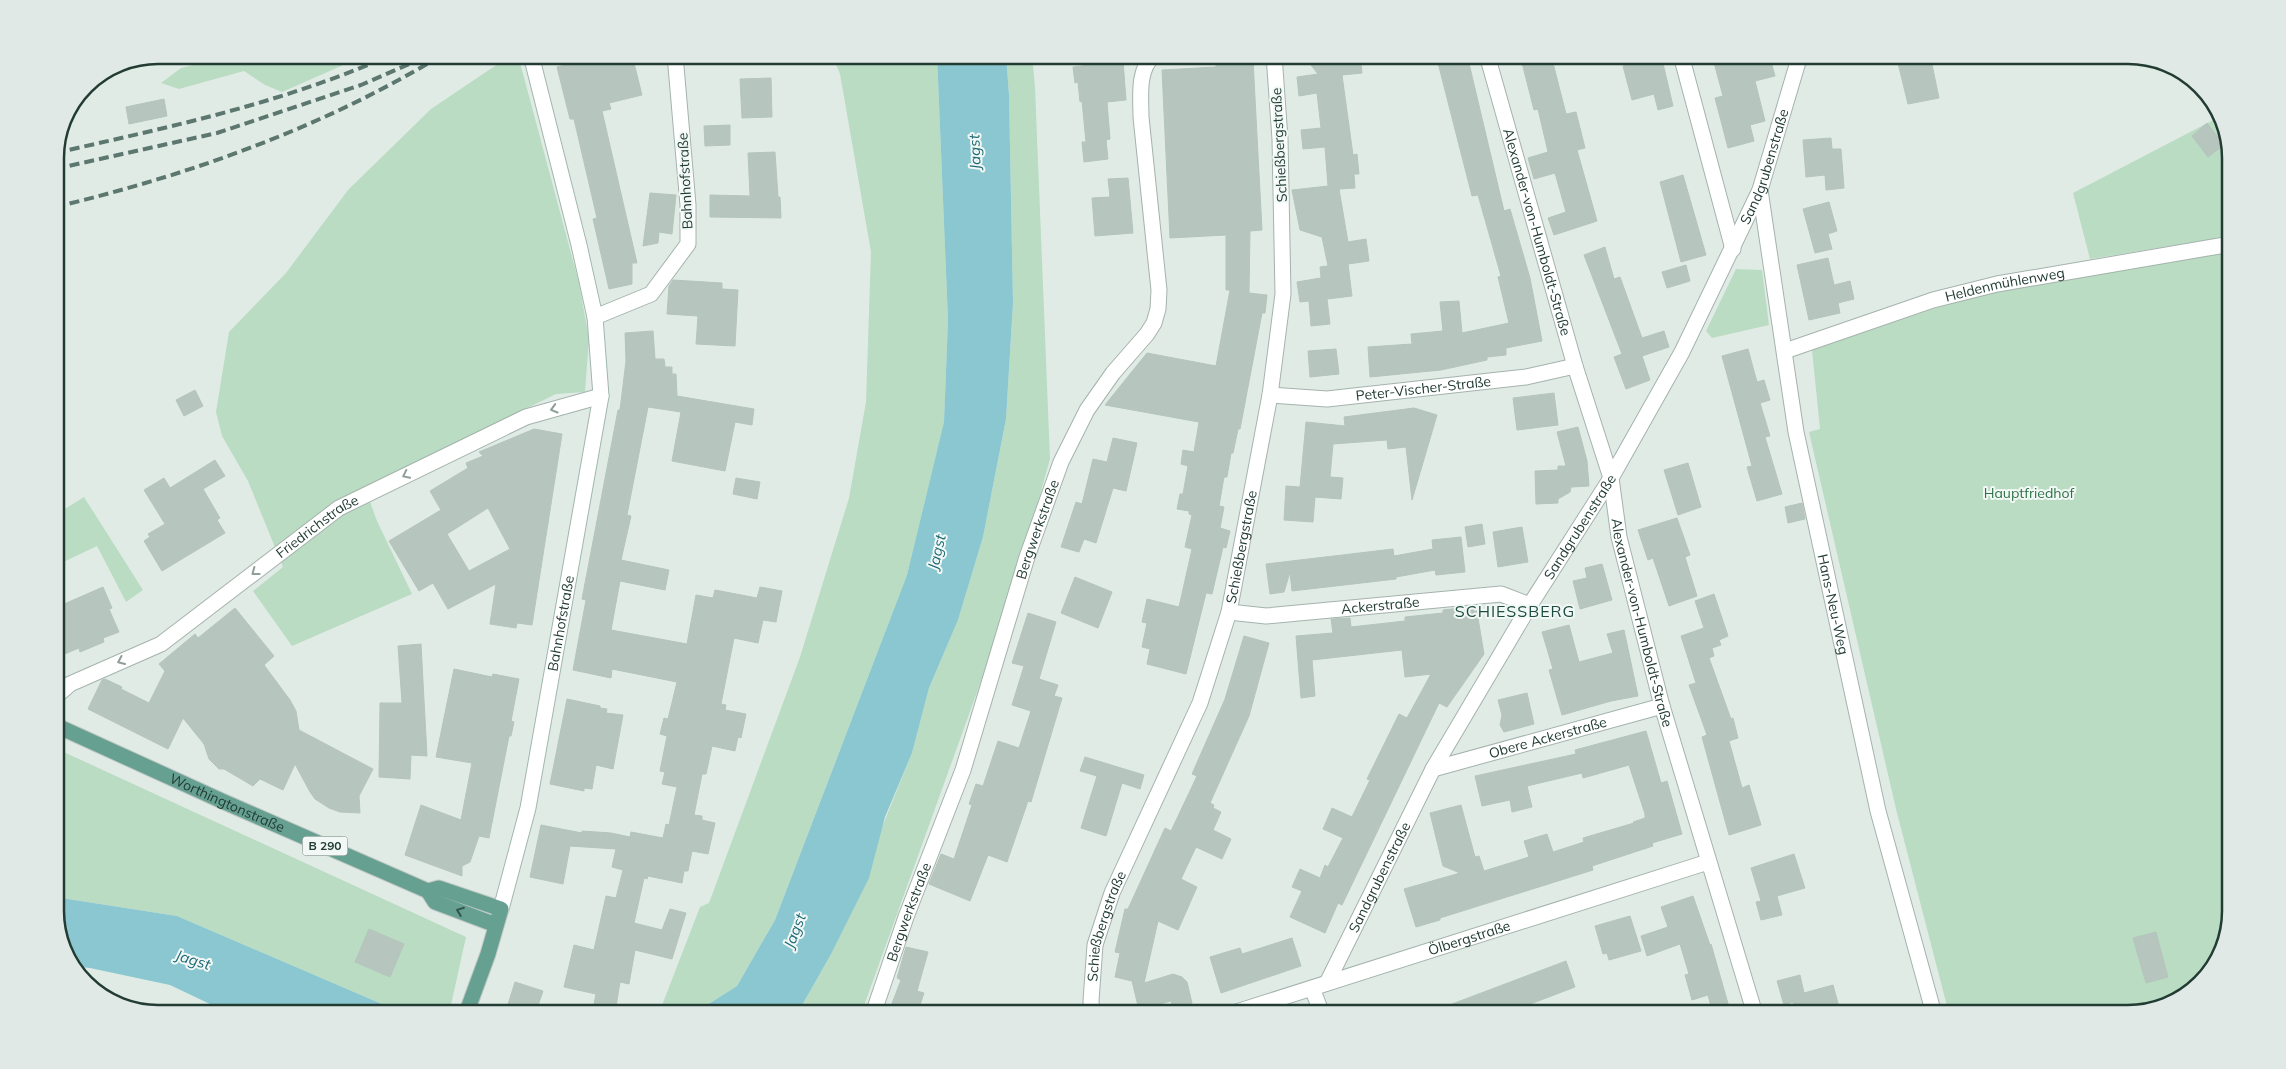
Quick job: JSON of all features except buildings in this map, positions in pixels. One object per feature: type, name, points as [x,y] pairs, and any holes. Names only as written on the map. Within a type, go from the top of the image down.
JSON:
[{"type":"main road","name":"Worthingtonstraße","points":[[64,729],[428,891],[435,902],[496,925]]},
{"type":"main road","name":"Worthingtonstraße","points":[[428,891],[439,888],[501,909]]},
{"type":"main road","name":"Bahnhofstraße","points":[[470,1005],[488,954],[501,909]]},
{"type":"street","name":"Bahnhofstraße","points":[[501,909],[528,808],[601,396],[595,317],[579,245],[532,64]]},
{"type":"street","name":"Bahnhofstraße","points":[[595,317],[650,294],[688,244],[688,205],[676,64]]},
{"type":"street","name":"Bergwerkstraße","points":[[876,1005],[906,917],[963,770],[1027,557],[1061,462],[1086,410],[1113,373],[1148,334],[1154,323],[1158,309],[1159,290],[1141,118],[1141,89],[1146,64]]},
{"type":"street","name":"Schießbergstraße","points":[[1091,1005],[1095,944],[1112,893],[1200,703],[1229,612],[1270,395],[1283,294],[1280,139],[1275,64]]},
{"type":"street","name":"Alexander-von-Humboldt-Straße","points":[[1490,64],[1575,366],[1611,478],[1619,537],[1662,706],[1752,1005]]},
{"type":"street","points":[[1683,64],[1733,249]]},
{"type":"street","name":"Sandgrubenstraße","points":[[1327,982],[1432,769],[1530,605],[1611,478],[1682,352],[1760,190],[1797,64]]},
{"type":"street","name":"Hans-Neu-Weg","points":[[1760,190],[1796,432],[1878,811],[1932,1005]]},
{"type":"street","name":"Heldenmühlenweg","points":[[1785,351],[1933,300],[1996,284],[2222,246]]},
{"type":"street","name":"Peter-Vischer-Straße","points":[[1270,395],[1327,399],[1526,377],[1575,366]]},
{"type":"street","name":"Friedrichstraße","points":[[64,689],[70,684],[161,644],[339,508],[526,418],[601,396]]},
{"type":"street","name":"Ackerstraße","points":[[1229,612],[1266,616],[1501,594],[1530,605]]},
{"type":"street","name":"Obere Ackerstraße","points":[[1432,769],[1662,706]]},
{"type":"street","name":"Ölbergstraße","points":[[1258,1005],[1708,862]]},
{"type":"street","points":[[1312,988],[1319,1005]]},
{"type":"green space","points":[[198,64],[346,64],[282,92],[265,85],[244,71],[179,89],[161,83],[181,68]]},
{"type":"green space","points":[[498,64],[520,64],[579,283],[589,339],[585,392],[556,394],[365,488],[377,521],[412,594],[292,646],[253,591],[283,567],[248,481],[222,436],[216,412],[229,332],[286,273],[348,190],[431,109]]},
{"type":"green space","points":[[836,64],[937,64],[948,320],[944,423],[907,575],[775,920],[737,986],[707,1005],[662,1005],[700,907],[709,903],[800,657],[849,498],[866,402],[871,252],[840,74]]},
{"type":"green space","points":[[1007,64],[1033,64],[1050,459],[1030,531],[985,670],[864,1005],[802,1005],[830,956],[912,753],[929,688],[958,620],[983,537],[1006,419],[1013,303],[1009,95]]},
{"type":"green space","points":[[2214,120],[2222,152],[2222,237],[2090,259],[2073,193]]},
{"type":"green space","name":"Hauptfriedhof","points":[[2222,254],[2222,917],[2213,953],[2199,973],[2170,996],[2146,1003],[2134,1005],[1947,1005],[1896,809],[1809,432],[1820,429],[1812,350],[1936,308],[1999,291]]},
{"type":"green space","points":[[1736,269],[1762,270],[1769,325],[1712,338],[1706,331]]},
{"type":"green space","points":[[84,497],[143,590],[126,602],[97,546],[64,562],[64,509]]},
{"type":"green space","points":[[64,752],[466,937],[451,1005],[384,1005],[177,916],[64,898]]},
{"type":"water","name":"Jagst","points":[[937,64],[1007,64],[1009,95],[1013,303],[1006,419],[983,537],[958,620],[929,688],[912,753],[885,817],[869,878],[830,956],[802,1005],[707,1005],[737,986],[775,920],[907,575],[944,422],[948,320]]},
{"type":"water","name":"Jagst","points":[[64,898],[177,916],[384,1005],[212,1005],[170,985],[83,967],[73,953],[64,917]]},
{"type":"railway","points":[[64,151],[226,112],[309,87],[369,64]]},
{"type":"railway","points":[[64,167],[217,133],[361,85],[409,64]]},
{"type":"railway","points":[[64,205],[156,180],[255,146],[351,105],[426,64]]},
{"type":"district","name":"SCHIESSBERG","points":[[1515,611]]}]
